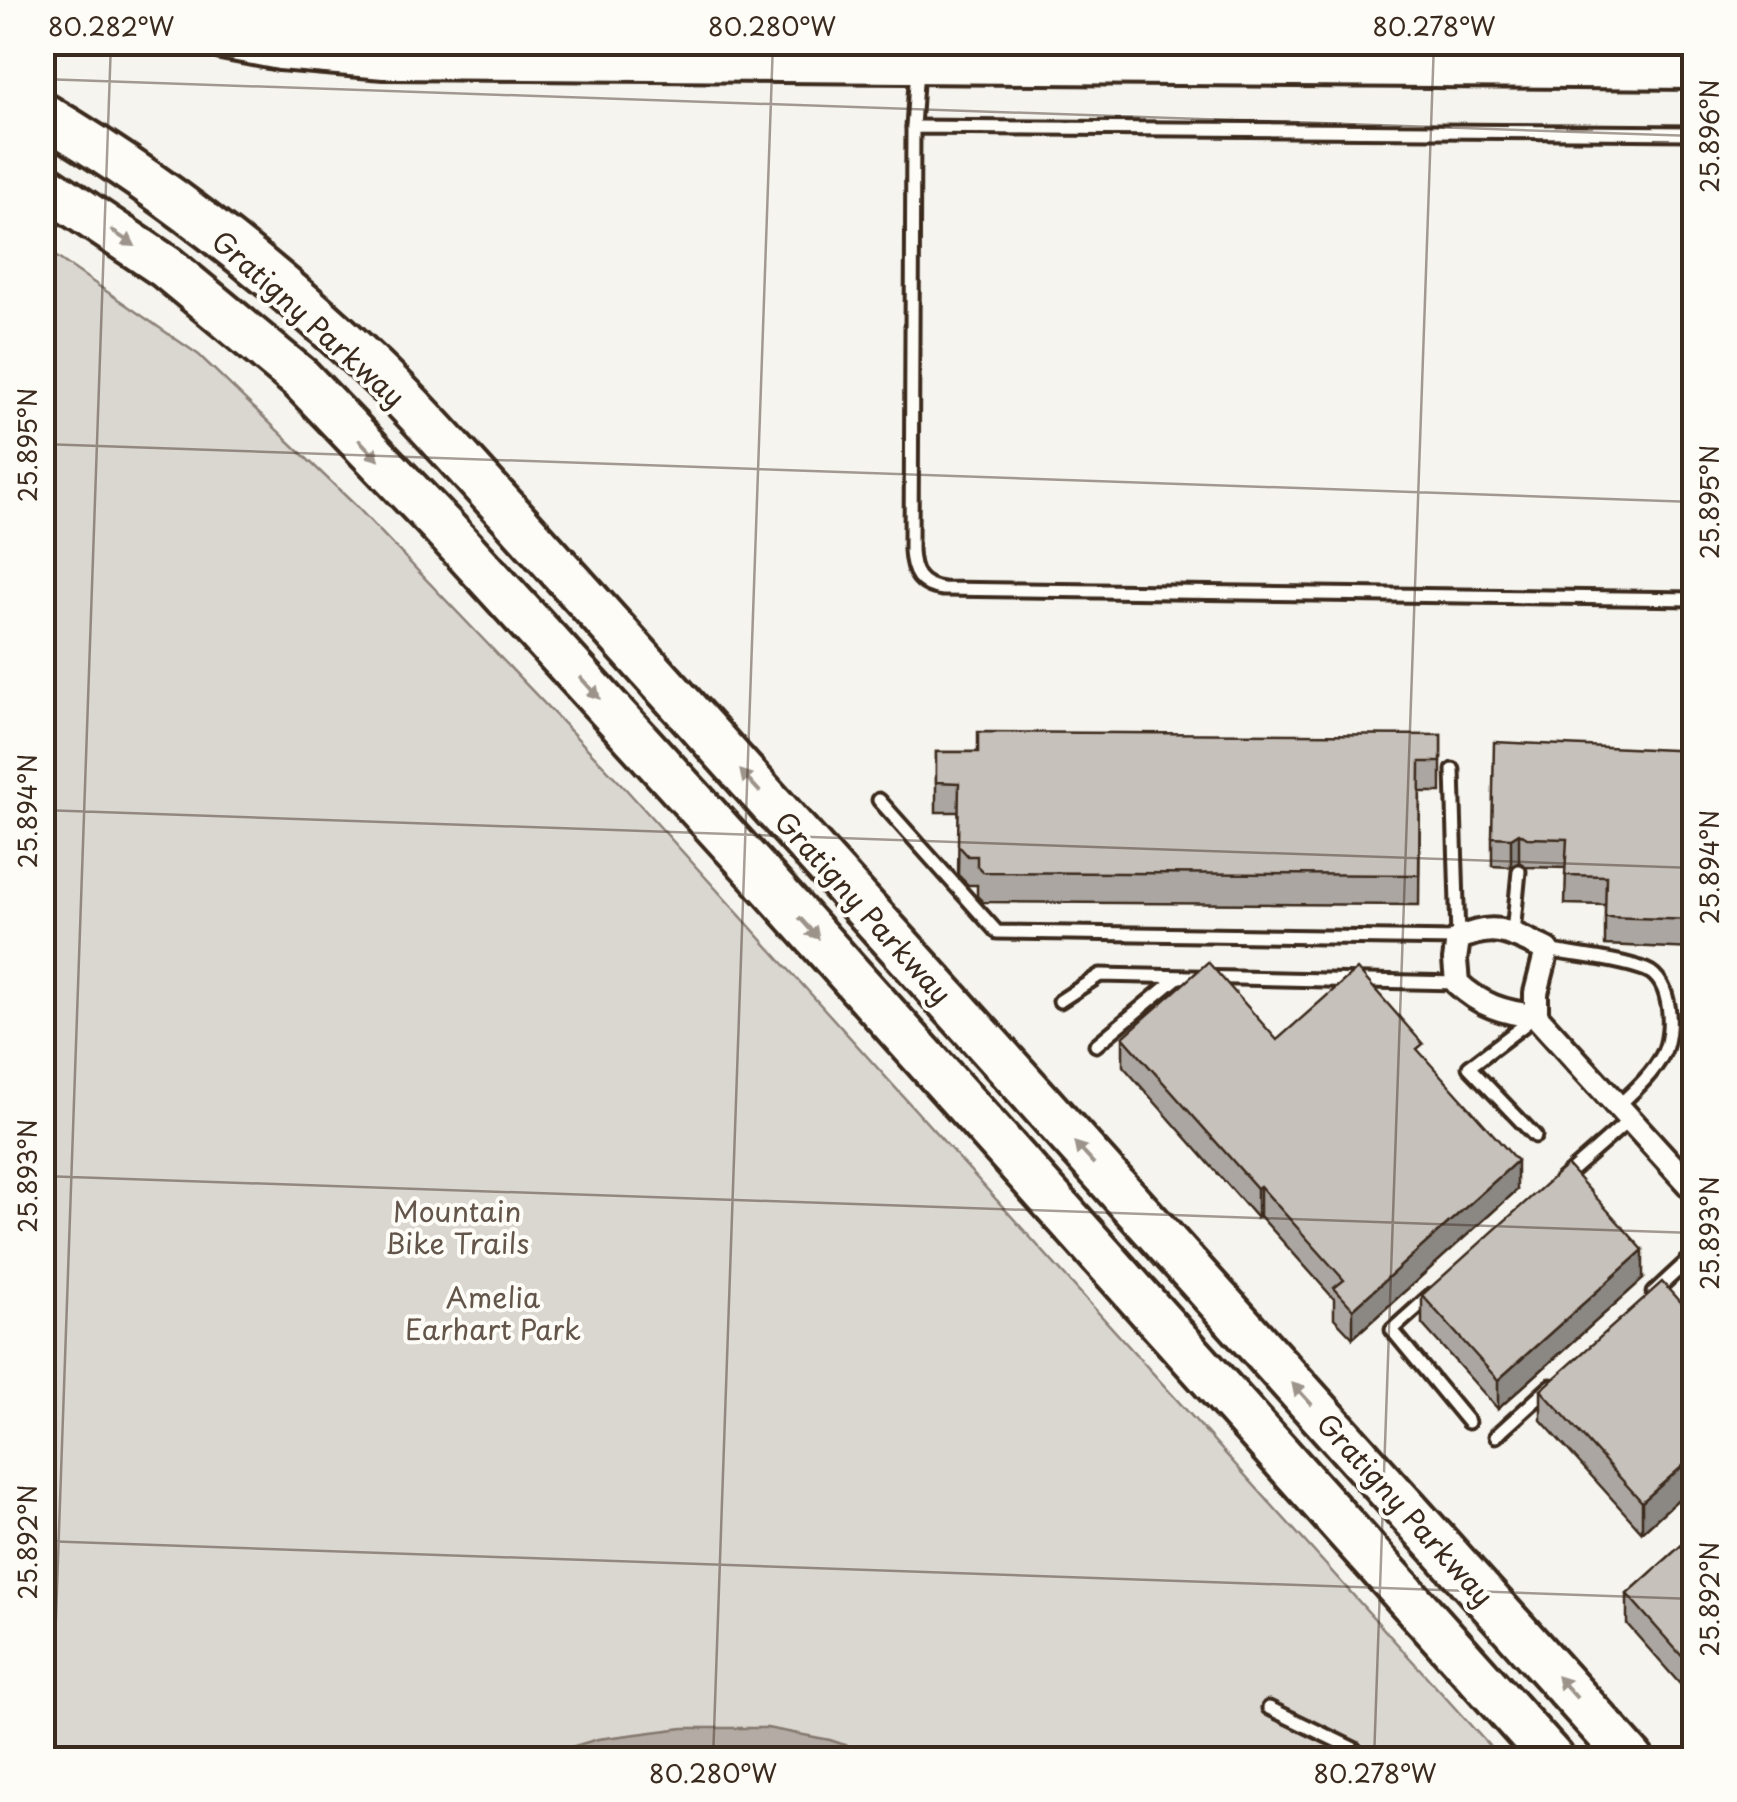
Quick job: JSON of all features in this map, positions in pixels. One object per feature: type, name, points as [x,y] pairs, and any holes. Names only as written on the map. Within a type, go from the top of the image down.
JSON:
[{"type":"highway","name":"Gratigny Parkway","points":[[42,114],[116,158],[248,258],[375,370],[522,528],[1632,1760]]},
{"type":"highway","name":"Gratigny Parkway","points":[[42,184],[166,267],[301,379],[454,539],[779,895],[1554,1760]]},
{"type":"main road","points":[[222,42],[280,53],[384,62],[918,55],[1694,72]]},
{"type":"street","points":[[1536,1016],[1488,1006],[1457,983],[1458,939],[1492,928],[1514,933],[1547,950],[1536,993],[1536,1016],[1694,1190]]},
{"type":"lane","points":[[918,55],[911,550],[912,568],[926,584],[963,589],[1694,599]]},
{"type":"lane","points":[[914,128],[1694,133]]},
{"type":"lane","points":[[879,800],[998,932],[1458,939],[1453,770]]},
{"type":"lane","points":[[1514,933],[1518,871]]},
{"type":"lane","points":[[1547,950],[1646,970],[1664,985],[1667,995],[1665,1052],[1624,1113],[1555,1186]]},
{"type":"lane","points":[[1060,1002],[1100,975],[1457,983]]},
{"type":"lane","points":[[1096,1045],[1177,978]]},
{"type":"lane","points":[[1535,1136],[1470,1067],[1536,1016]]},
{"type":"lane","points":[[1638,1307],[1694,1255]]},
{"type":"lane","points":[[1436,1291],[1392,1330],[1468,1422]]},
{"type":"lane","points":[[1496,1436],[1567,1371]]},
{"type":"lane","points":[[1269,1708],[1354,1749],[1363,1760]]},
{"type":"green space","name":"Mountain Bike Trails","points":[[42,247],[199,355],[354,504],[624,787],[1501,1759],[43,1759]]},
{"type":"shaded area","points":[[683,1728],[767,1728],[830,1740],[887,1759],[531,1759],[598,1739]]},
{"type":"building","points":[[978,732],[1441,735],[1441,762],[1420,762],[1419,875],[983,872],[977,866],[977,856],[968,856],[958,845],[959,783],[936,782],[936,752],[978,752]]},
{"type":"building","points":[[1494,742],[1694,751],[1694,920],[1605,917],[1606,876],[1565,875],[1567,839],[1527,838],[1519,833],[1511,838],[1492,837]]},
{"type":"building","points":[[1208,962],[1277,1040],[1357,969],[1423,1044],[1417,1049],[1517,1161],[1353,1309],[1334,1288],[1344,1280],[1123,1037]]},
{"type":"building","points":[[1567,1165],[1643,1250],[1498,1380],[1422,1295]]},
{"type":"building","points":[[1662,1282],[1694,1318],[1694,1456],[1642,1502],[1541,1390]]},
{"type":"building","points":[[1694,1534],[1694,1670],[1627,1594]]},
{"type":"park label","name":"Amelia Earhart Park","points":[[493,1312]]}]
